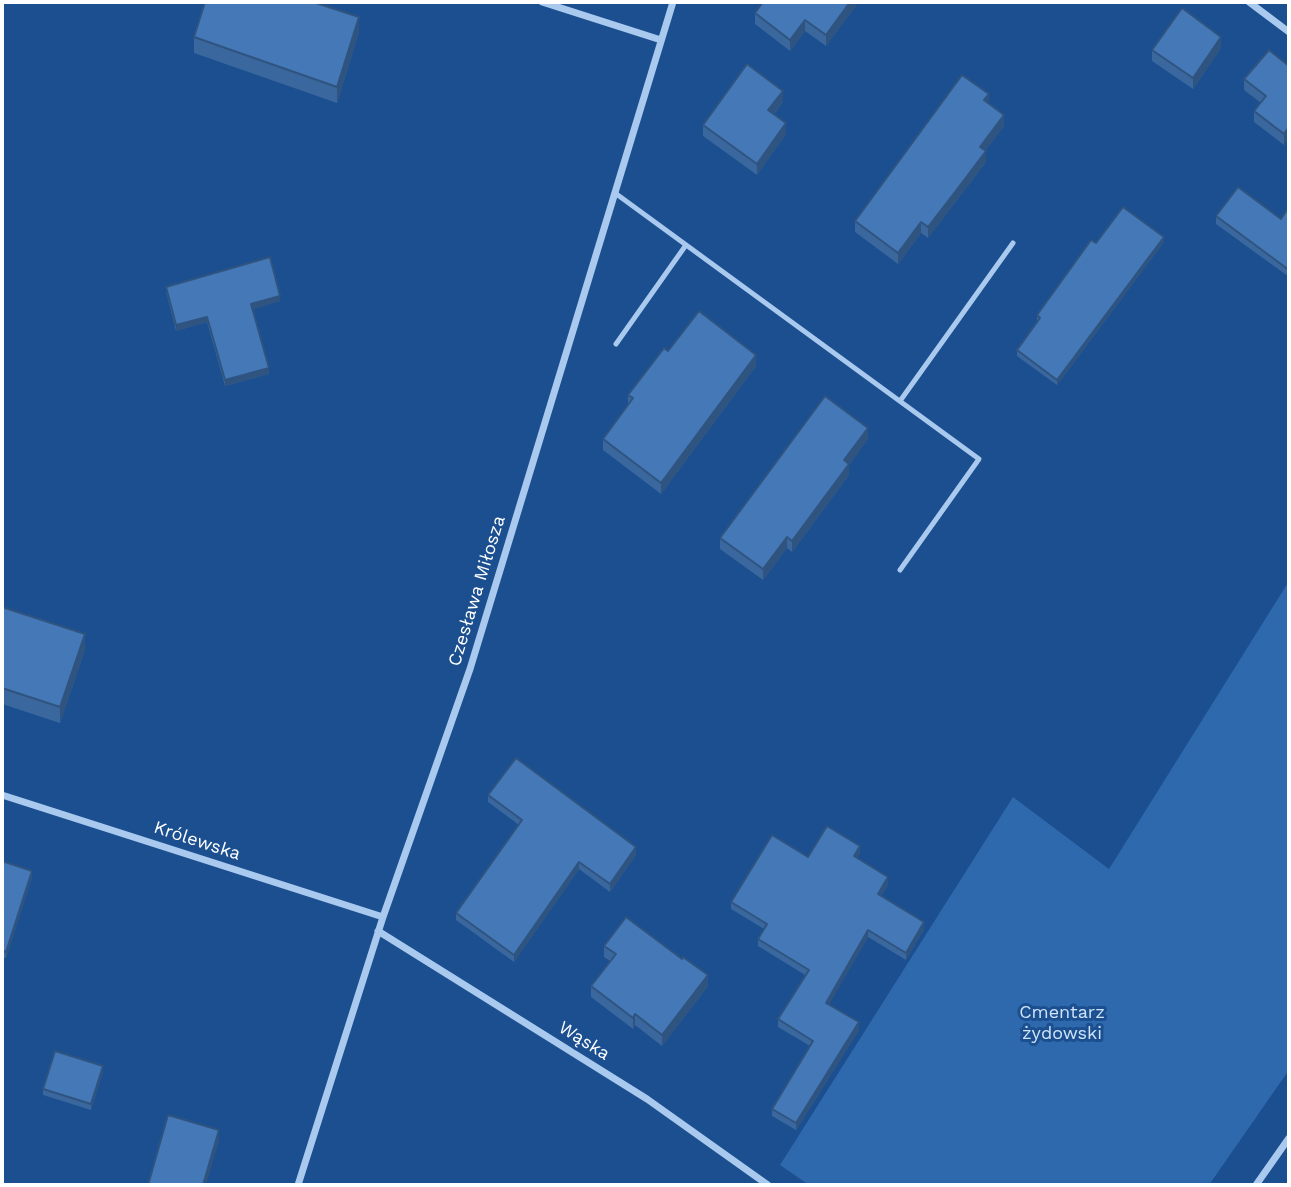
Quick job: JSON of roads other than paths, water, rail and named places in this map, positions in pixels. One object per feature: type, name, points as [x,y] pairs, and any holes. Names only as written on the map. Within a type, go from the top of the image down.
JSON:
[{"type":"street","points":[[542,2],[661,40]]},
{"type":"street","name":"Czesława Miłosza","points":[[298,1185],[383,917],[470,669],[673,2]]},
{"type":"street","points":[[1249,2],[1289,32]]},
{"type":"street","name":"Królewska","points":[[2,794],[383,917]]},
{"type":"street","name":"Wąska","points":[[379,931],[646,1099],[768,1185]]},
{"type":"street","points":[[1259,1184],[1289,1138]]},
{"type":"lane","points":[[615,193],[979,459],[900,570]]},
{"type":"lane","points":[[900,401],[1013,243]]},
{"type":"lane","points":[[616,344],[686,245]]},
{"type":"park label","name":"Cmentarz żydowski","points":[[1062,1023]]}]
